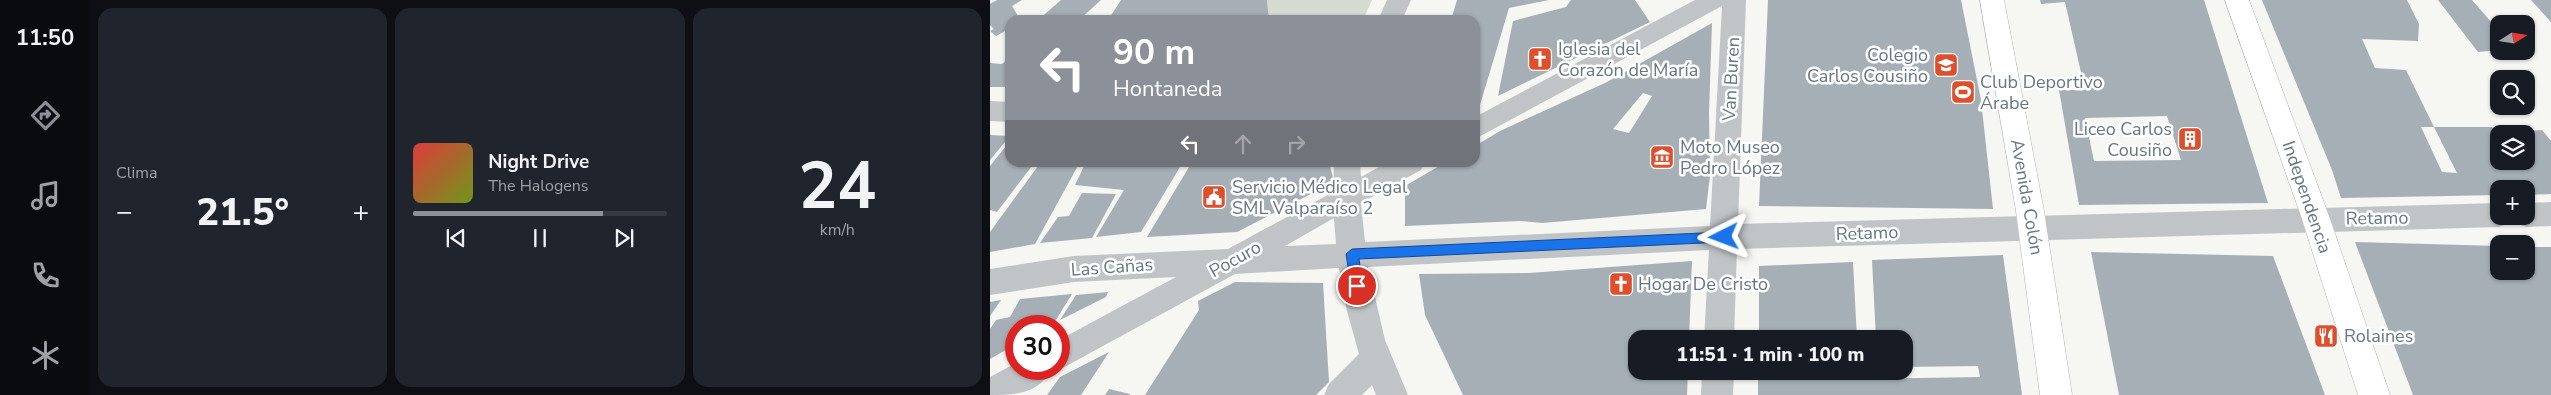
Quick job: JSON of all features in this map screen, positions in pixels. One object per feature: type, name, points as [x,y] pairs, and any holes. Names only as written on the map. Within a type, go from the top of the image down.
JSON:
[{"type":"main road","name":"Avenida Colón","points":[[1992,0],[2033,228],[2056,395]]},
{"type":"main road","name":"Independencia","points":[[2237,0],[2316,219],[2374,395]]},
{"type":"street","points":[[1392,15],[1399,0]]},
{"type":"street","points":[[1480,125],[1714,0]]},
{"type":"street","name":"Van Buren","points":[[1719,330],[1734,0]]},
{"type":"street","points":[[990,111],[1005,112]]},
{"type":"street","points":[[1347,167],[1347,198],[1352,254],[1363,317],[1375,360],[1392,395]]},
{"type":"street","name":"Pocuro","points":[[1070,350],[1403,167]]},
{"type":"street","points":[[2535,215],[2551,214]]},
{"type":"street","name":"Retamo","points":[[1235,259],[1724,237],[2490,215]]},
{"type":"street","name":"Las Cañas","points":[[990,282],[1074,269],[1235,259]]},
{"type":"street","points":[[1340,395],[1375,360]]},
{"type":"street","points":[[990,394],[1015,380]]},
{"type":"street","points":[[1717,395],[1718,380]]},
{"type":"shaded area","points":[[1267,0],[1372,0],[1365,15],[1268,15]]},
{"type":"building","points":[[997,0],[1022,0],[1012,6],[1017,15],[1005,15],[1005,31],[996,36],[990,31],[994,29],[990,25],[990,4]]},
{"type":"building","points":[[1061,0],[1101,0],[1084,15],[1044,15]]},
{"type":"building","points":[[1121,0],[1267,0],[1268,15],[1111,15]]},
{"type":"building","points":[[1457,0],[1549,0],[1509,8],[1480,105],[1480,15],[1452,15]]},
{"type":"building","name":"Iglesia del Corazón de María","points":[[1571,0],[1635,0],[1650,22],[1498,96],[1513,21],[1566,7]]},
{"type":"building","points":[[1768,0],[1961,0],[1981,100],[1993,209],[1759,206]]},
{"type":"building","points":[[2040,0],[2204,0],[2268,203],[2079,205],[2059,90],[2085,90],[2065,2],[2041,4]],"holes":[[[2167,116],[2181,160],[2094,161],[2085,118]]]},
{"type":"building","points":[[2262,0],[2407,0],[2419,24],[2418,41],[2362,39],[2375,68],[2406,70],[2434,127],[2490,127],[2490,170],[2535,170],[2535,130],[2542,130],[2551,141],[2551,194],[2535,195],[2535,180],[2490,180],[2490,195],[2341,198],[2332,170]],"holes":[[[2421,127],[2434,127],[2457,173],[2442,172]]]},
{"type":"building","points":[[2438,0],[2472,0],[2490,21],[2490,51],[2478,52]]},
{"type":"building","points":[[2531,0],[2551,0],[2551,22]]},
{"type":"building","points":[[1712,23],[1709,113],[1710,176],[1706,209],[1542,223],[1520,221],[1405,226],[1405,186],[1437,167],[1480,167],[1480,143],[1500,131],[1607,82]],"holes":[[[1643,93],[1652,96],[1629,133],[1613,129]]]},
{"type":"building","points":[[1005,61],[1005,87],[990,87],[990,63],[1002,64]]},
{"type":"building","points":[[990,135],[1005,136],[1005,142],[990,160]]},
{"type":"building","points":[[1005,147],[1005,167],[1031,167],[997,212],[990,210],[990,166]]},
{"type":"building","points":[[1037,167],[1077,167],[1035,244],[990,252],[990,232]]},
{"type":"building","points":[[1084,167],[1180,167],[1141,232],[1096,237],[1124,190],[1075,185]]},
{"type":"building","name":"Servicio Médico Legal SML Valparaíso 2","points":[[1189,167],[1330,167],[1334,182],[1237,232],[1147,237]]},
{"type":"building","points":[[1082,193],[1116,194],[1092,238],[1040,243],[1058,217],[1069,216]]},
{"type":"building","points":[[2355,242],[2490,246],[2490,280],[2535,280],[2535,247],[2551,247],[2551,395],[2413,395]]},
{"type":"building","points":[[2091,252],[2273,256],[2325,395],[2119,395]]},
{"type":"building","points":[[2003,255],[2022,395],[1758,395],[1758,380],[1913,380],[1913,378],[1980,377],[1978,366],[1913,367],[1913,330],[1876,330],[1872,260]]},
{"type":"building","points":[[1692,261],[1689,330],[1628,330],[1628,380],[1688,380],[1687,395],[1463,395],[1425,315],[1419,274],[1529,273]]},
{"type":"building","points":[[1853,262],[1857,330],[1759,330],[1759,266]]},
{"type":"building","points":[[1235,282],[1323,283],[1329,382],[1316,395],[1145,395],[1199,310],[1198,301]]},
{"type":"building","points":[[1108,292],[1106,297],[1070,315],[1063,315],[1076,295]]},
{"type":"building","points":[[1072,294],[1059,315],[1011,315],[1020,299]]},
{"type":"building","points":[[1001,300],[990,316],[990,302]]},
{"type":"building","points":[[1005,318],[1005,350],[990,359],[990,329],[996,320]]},
{"type":"building","points":[[1109,352],[1081,395],[1047,395],[1058,380],[1070,380],[1070,372]]},
{"type":"building","points":[[1109,389],[1130,394],[1130,395],[1105,395]]},
{"type":"place","name":"Iglesia del Corazón de María","points":[[1540,59]]},
{"type":"place","name":"Colegio Carlos Cousiño","points":[[1946,65]]},
{"type":"place","name":"Club Deportivo Árabe","points":[[1963,92]]},
{"type":"place","name":"Liceo Carlos Cousiño","points":[[2190,139]]},
{"type":"place","name":"Moto Museo Pedro López","points":[[1662,157]]},
{"type":"place","name":"Servicio Médico Legal SML Valparaíso 2","points":[[1214,197]]},
{"type":"place","name":"Hogar De Cristo","points":[[1621,284]]},
{"type":"place","name":"Rolaines","points":[[2326,336]]},
{"type":"route","points":[[1357,286],[1352,254],[1724,237]]}]
